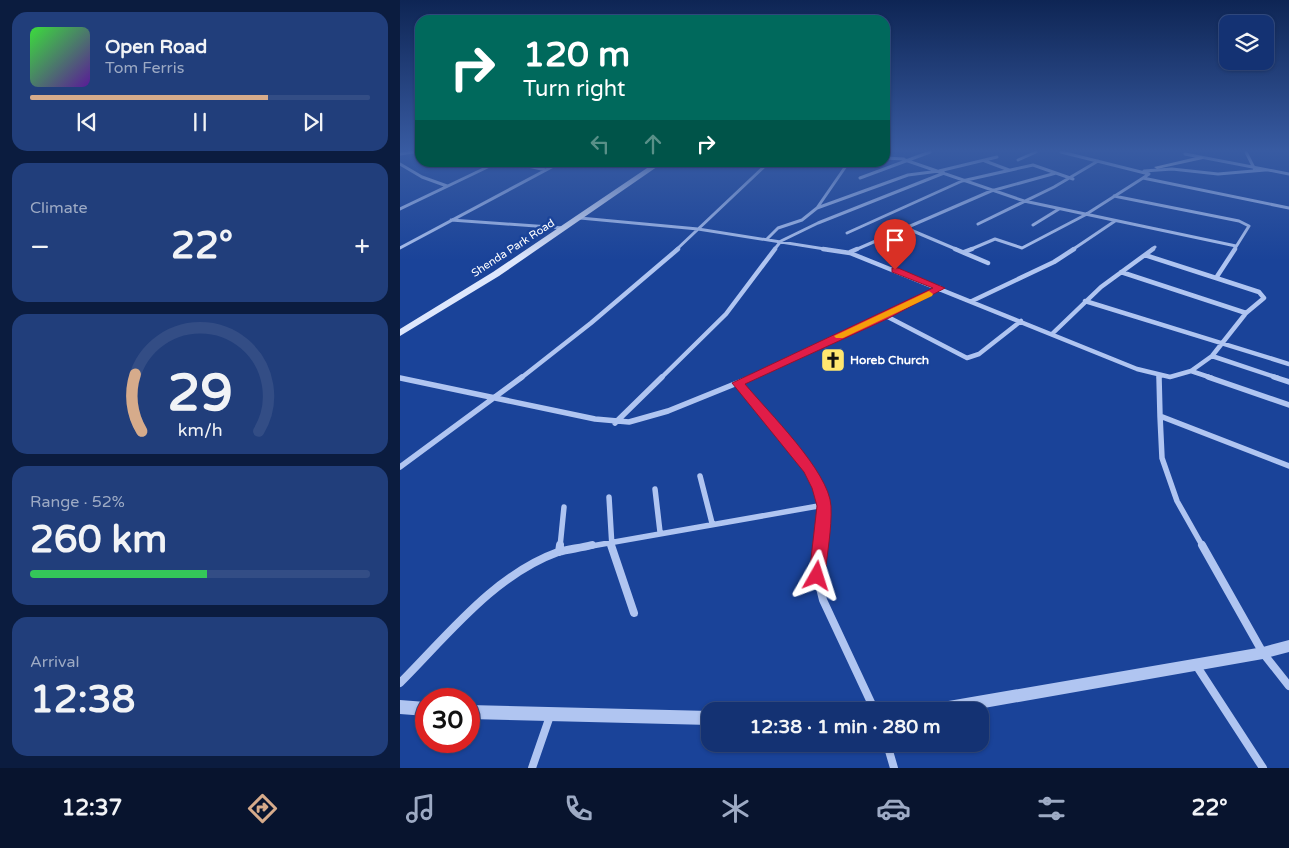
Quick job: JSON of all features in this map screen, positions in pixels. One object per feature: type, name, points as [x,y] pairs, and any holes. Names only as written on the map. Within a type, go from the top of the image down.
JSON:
[{"type":"main road","name":"Shenda Park Road","points":[[400,333],[580,218],[624,188]]},
{"type":"street","points":[[400,209],[443,188]]},
{"type":"street","points":[[400,248],[512,188]]},
{"type":"street","points":[[400,467],[496,399],[634,287],[726,206],[744,188]]},
{"type":"street","points":[[767,239],[778,228],[802,220],[817,208],[831,188]]},
{"type":"street","points":[[817,208],[873,188]]},
{"type":"street","points":[[615,422],[726,314],[781,241],[818,223],[907,188]]},
{"type":"street","points":[[848,233],[947,188]]},
{"type":"street","points":[[982,188],[1058,209],[1236,246]]},
{"type":"street","points":[[850,253],[991,191],[1002,188]]},
{"type":"street","points":[[978,224],[1052,188]]},
{"type":"street","points":[[964,252],[995,239],[1022,248],[1085,215],[1127,188]]},
{"type":"street","points":[[1191,188],[1289,208]]},
{"type":"street","points":[[1114,196],[1248,224],[1249,228],[1216,278]]},
{"type":"street","points":[[1033,225],[1058,209]]},
{"type":"street","points":[[580,218],[698,229],[850,253],[1159,376],[1170,378],[1191,371],[1212,356],[1246,313],[1264,298],[1263,295],[1216,278],[1145,255]]},
{"type":"street","points":[[451,220],[564,228]]},
{"type":"street","points":[[972,301],[1054,262],[1115,221]]},
{"type":"street","points":[[906,228],[988,263]]},
{"type":"street","points":[[1052,334],[1085,302],[1121,272],[1156,247]]},
{"type":"street","points":[[1121,272],[1246,313]]},
{"type":"street","points":[[400,378],[615,422],[642,420],[738,383],[886,316],[940,288]]},
{"type":"street","points":[[1085,302],[1222,342],[1289,364]]},
{"type":"street","points":[[886,316],[967,358],[979,354],[1021,321]]},
{"type":"street","points":[[1212,356],[1289,382]]},
{"type":"street","points":[[1191,371],[1289,406]]},
{"type":"street","points":[[1159,376],[1162,458],[1177,502],[1263,653],[1289,686]]},
{"type":"street","points":[[738,383],[810,470],[819,488],[824,506],[817,576],[823,600],[871,702]]},
{"type":"street","points":[[1160,416],[1289,466]]},
{"type":"street","points":[[700,476],[712,523]]},
{"type":"street","points":[[655,490],[660,532]]},
{"type":"street","points":[[609,497],[610,542],[634,613]]},
{"type":"street","points":[[400,683],[497,586],[532,564],[559,552],[660,532],[824,506]]},
{"type":"street","points":[[559,552],[564,507]]},
{"type":"street","points":[[982,702],[1263,653],[1289,646]]},
{"type":"street","points":[[1195,664],[1263,768]]},
{"type":"street","points":[[400,708],[415,709]]},
{"type":"street","points":[[480,712],[701,718]]},
{"type":"street","points":[[532,768],[550,715]]},
{"type":"street","points":[[889,752],[894,768]]},
{"type":"slow traffic","points":[[839,336],[886,316],[929,294]]},
{"type":"place","name":"Horeb Church","points":[[833,360]]},
{"type":"route","points":[[817,576],[824,506],[819,488],[810,470],[738,383],[886,316],[940,288],[895,270]]}]
